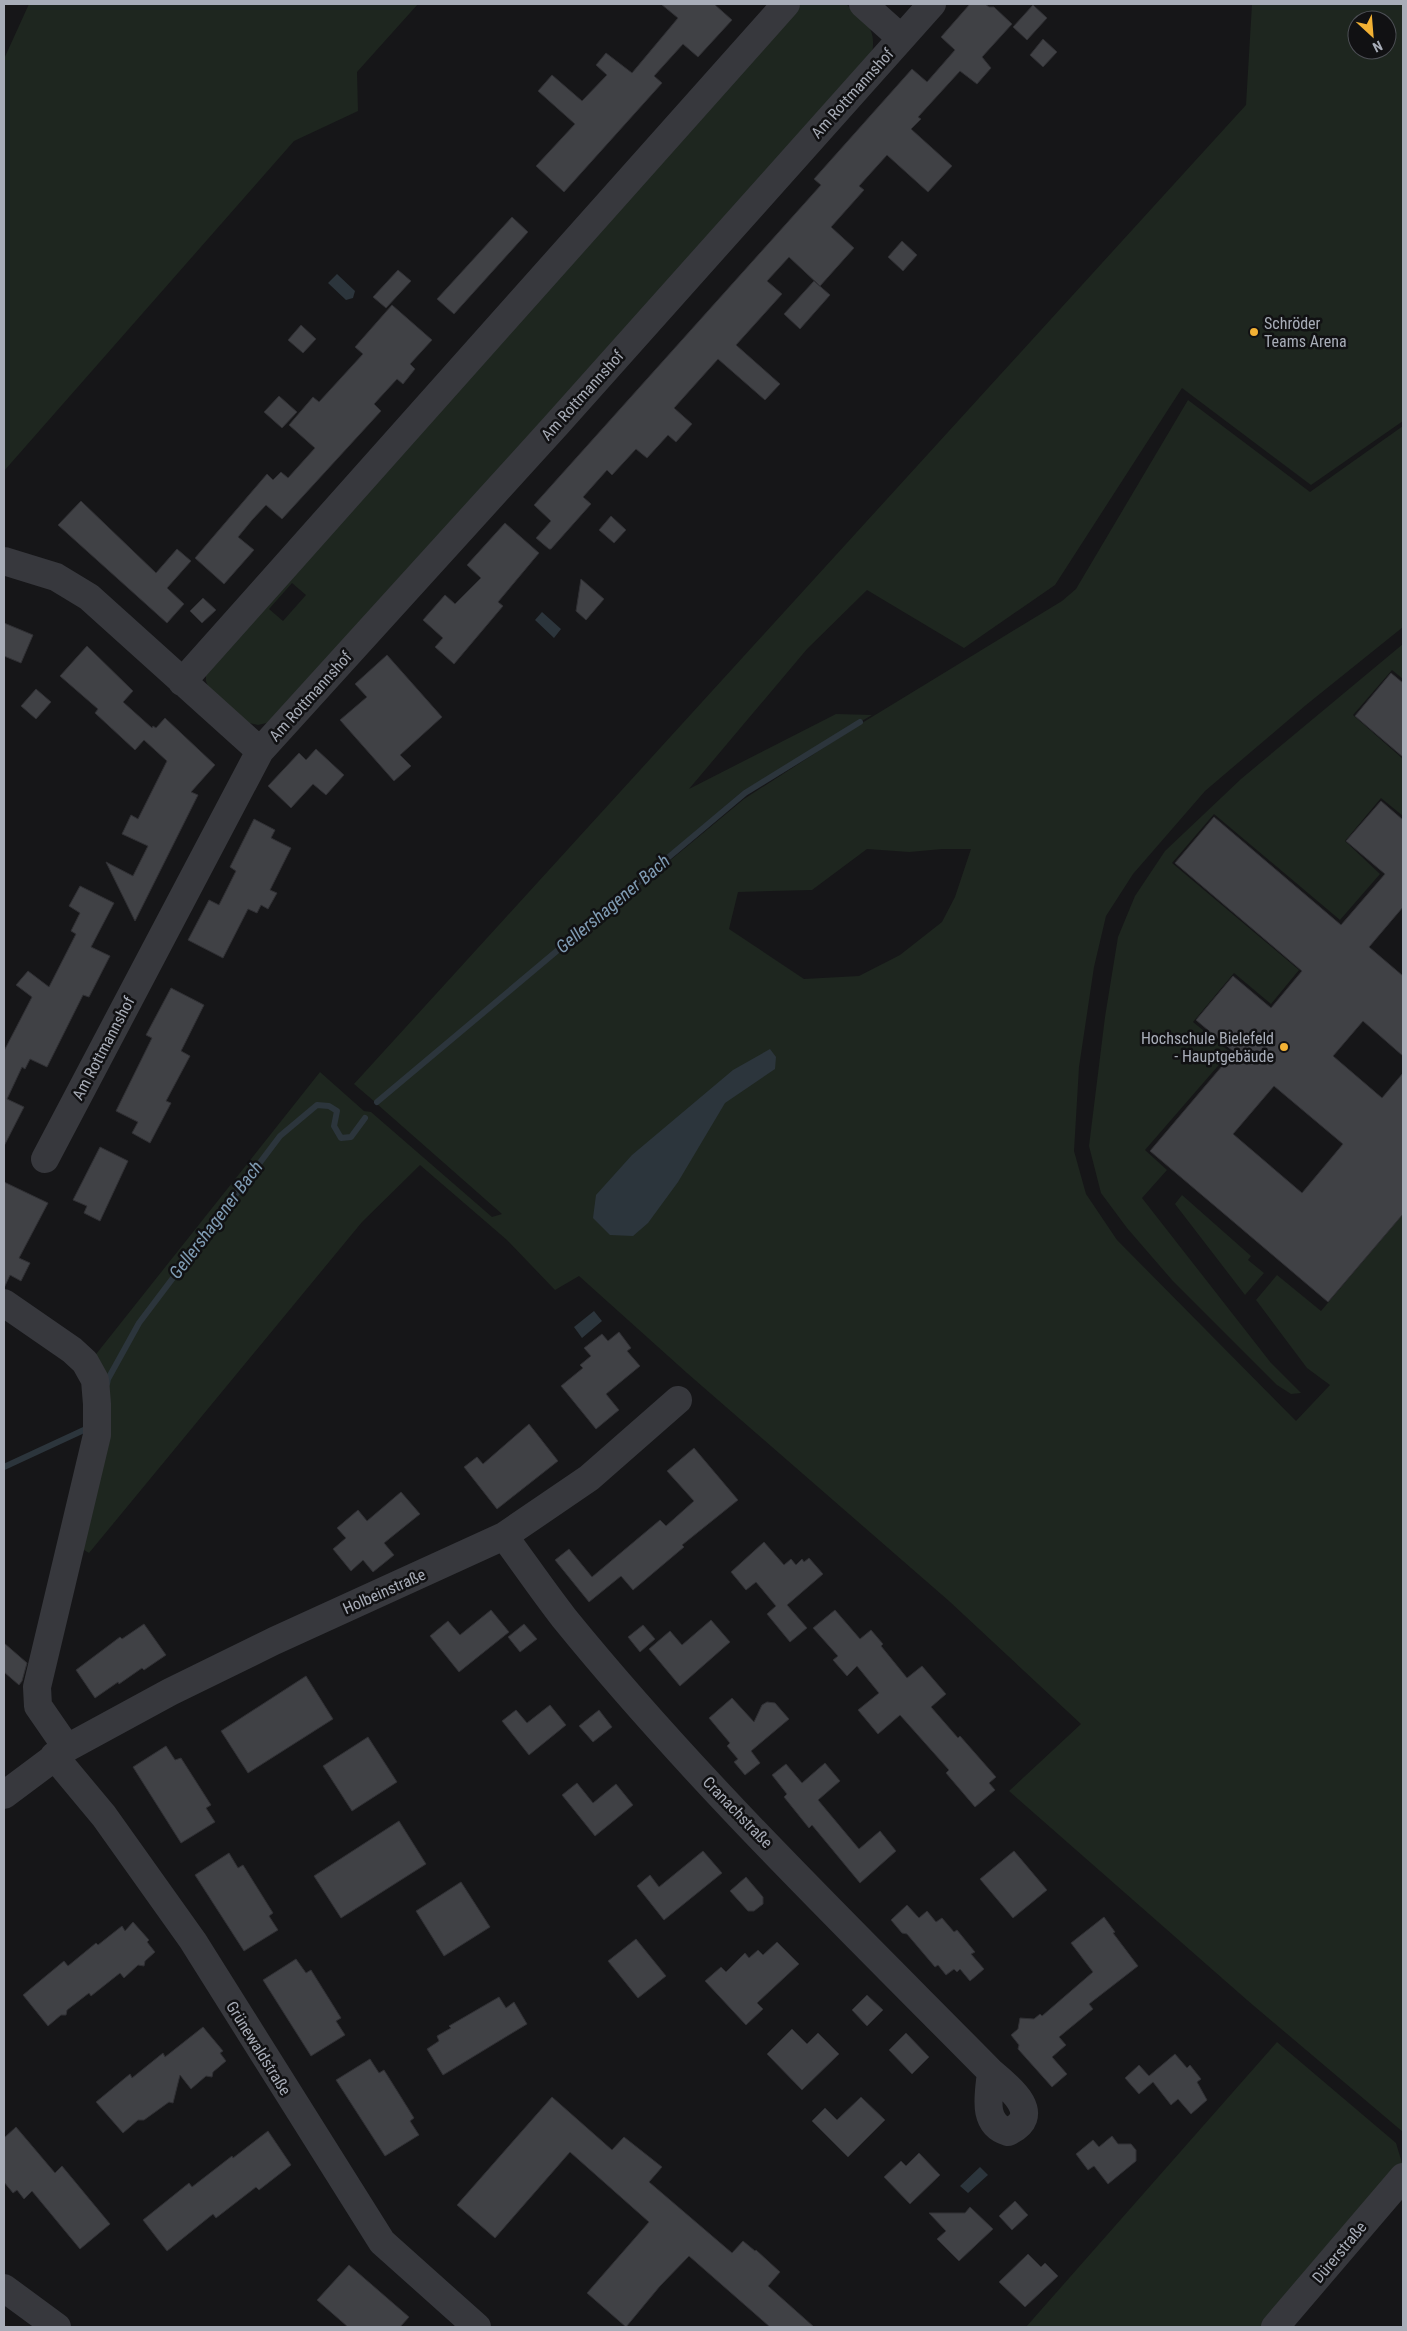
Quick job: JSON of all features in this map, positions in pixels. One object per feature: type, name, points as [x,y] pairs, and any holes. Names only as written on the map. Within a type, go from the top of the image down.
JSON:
[{"type":"street","points":[[182,682],[786,4]]},
{"type":"street","name":"Am Rottmannshof","points":[[863,4],[901,38]]},
{"type":"street","name":"Am Rottmannshof","points":[[45,1159],[260,751],[557,424],[932,4]]},
{"type":"street","name":"Am Rottmannshof","points":[[4,561],[56,577],[89,597],[260,751]]},
{"type":"street","points":[[4,1303],[72,1350],[85,1362],[95,1380],[97,1435],[37,1687],[38,1706],[60,1752]]},
{"type":"street","name":"Holbeinstraße","points":[[4,1795],[60,1752],[170,1692],[274,1641],[504,1536],[589,1478],[678,1400]]},
{"type":"street","name":"Cranachstraße","points":[[504,1536],[564,1617],[657,1727],[852,1932],[991,2072]]},
{"type":"street","name":"Grünewaldstraße","points":[[60,1752],[193,1942],[382,2242],[477,2327]]},
{"type":"street","name":"Dürerstraße","points":[[1275,2327],[1403,2176]]},
{"type":"street","points":[[4,2288],[57,2327]]},
{"type":"shaded area","points":[[29,4],[418,4],[357,72],[358,111],[294,141],[4,471],[4,59]]},
{"type":"shaded area","points":[[801,4],[846,4],[868,25],[873,36],[872,53],[275,721],[258,725],[240,721],[212,697],[206,681],[206,668]],"holes":[[[292,583],[306,595],[283,621],[269,609]]]},
{"type":"shaded area","name":"Schröder Teams Arena","points":[[1252,4],[1403,4],[1403,421],[1311,485],[1182,388],[1055,585],[964,648],[867,590],[807,649],[689,789],[836,714],[872,715],[743,791],[375,1102],[354,1084],[1246,105]]},
{"type":"shaded area","points":[[337,274],[355,291],[353,298],[346,300],[328,283]]},
{"type":"shaded area","points":[[1188,400],[1310,492],[1403,426],[1403,627],[1306,705],[1205,791],[1133,874],[1106,916],[1094,967],[1079,1067],[1074,1151],[1086,1194],[1117,1240],[1296,1421],[1330,1385],[1307,1368],[1256,1300],[1277,1275],[1321,1311],[1403,1214],[1403,2132],[1247,2000],[1009,1791],[1081,1724],[949,1601],[687,1373],[579,1276],[555,1290],[507,1240],[420,1165],[362,1222],[89,1553],[68,1540],[88,1433],[93,1358],[320,1072],[364,1111],[371,1112],[492,1217],[502,1214],[377,1104],[744,799],[862,723],[1062,601],[1076,589]],"holes":[[[867,849],[909,852],[971,849],[955,897],[942,922],[900,955],[859,976],[804,979],[729,929],[738,892],[812,890]]]},
{"type":"shaded area","points":[[542,612],[561,629],[554,638],[535,620]]},
{"type":"shaded area","points":[[1403,644],[1403,679],[1392,670],[1353,715],[1403,759],[1403,816],[1381,798],[1345,841],[1380,874],[1340,920],[1214,814],[1172,863],[1299,970],[1271,1004],[1234,973],[1193,1022],[1230,1052],[1145,1150],[1167,1170],[1142,1198],[1271,1363],[1301,1393],[1291,1394],[1277,1385],[1172,1280],[1127,1228],[1101,1193],[1089,1146],[1105,1017],[1118,937],[1135,896],[1165,851],[1241,779]]},
{"type":"shaded area","points":[[770,1049],[776,1057],[775,1069],[725,1103],[678,1182],[648,1223],[633,1236],[610,1235],[593,1218],[596,1195],[632,1155],[733,1070]]},
{"type":"shaded area","points":[[1182,1195],[1251,1256],[1248,1260],[1264,1273],[1245,1295],[1175,1204]]},
{"type":"shaded area","points":[[594,1311],[602,1321],[582,1338],[574,1327]]},
{"type":"shaded area","points":[[1277,2042],[1396,2143],[1402,2163],[1262,2327],[1026,2327]]},
{"type":"shaded area","points":[[980,2167],[988,2175],[968,2193],[960,2186]]},
{"type":"building","points":[[661,4],[714,4],[732,20],[698,57],[683,44],[654,76],[662,83],[564,192],[536,166],[575,124],[538,91],[552,75],[582,101],[607,75],[596,65],[606,53],[632,73],[678,18]]},
{"type":"building","points":[[970,4],[985,4],[989,7],[994,7],[1012,24],[982,57],[991,68],[977,84],[960,71],[918,117],[921,119],[911,129],[952,166],[928,192],[887,155],[859,186],[864,190],[831,227],[854,248],[820,286],[789,257],[767,281],[782,294],[736,345],[780,384],[765,400],[718,359],[674,408],[692,424],[676,442],[668,435],[647,458],[636,449],[612,475],[607,470],[583,497],[591,504],[549,549],[536,538],[551,521],[534,505],[821,185],[814,179],[912,69],[927,82],[955,50],[941,37]]},
{"type":"building","points":[[1033,5],[1047,18],[1027,40],[1013,27]]},
{"type":"building","points":[[1043,39],[1057,52],[1043,67],[1030,55]]},
{"type":"building","points":[[512,217],[528,232],[454,314],[437,299]]},
{"type":"building","points":[[902,241],[917,255],[903,271],[888,257]]},
{"type":"building","points":[[398,270],[411,281],[386,308],[373,297]]},
{"type":"building","points":[[814,281],[830,295],[800,329],[784,314]]},
{"type":"building","points":[[392,305],[432,340],[410,364],[415,369],[403,384],[397,379],[374,404],[381,411],[282,519],[266,505],[252,520],[238,537],[254,550],[224,584],[195,558],[267,474],[273,480],[281,472],[288,478],[315,448],[289,425],[313,397],[319,402],[363,354],[355,347]]},
{"type":"building","points":[[301,325],[316,339],[303,353],[288,340]]},
{"type":"building","points":[[279,396],[297,412],[282,428],[264,412]]},
{"type":"building","points":[[81,501],[156,573],[177,549],[191,561],[167,588],[184,604],[167,623],[58,525]]},
{"type":"building","points":[[611,516],[626,530],[614,543],[599,530]]},
{"type":"building","points":[[505,523],[539,553],[498,602],[503,606],[454,664],[435,647],[443,638],[423,620],[445,595],[455,604],[481,578],[467,565]]},
{"type":"building","points":[[581,579],[604,599],[586,620],[576,611]]},
{"type":"building","points":[[203,598],[216,610],[202,623],[190,611]]},
{"type":"building","points":[[4,623],[33,635],[21,663],[4,656]]},
{"type":"building","points":[[87,646],[133,691],[123,702],[152,728],[153,726],[156,728],[165,718],[215,765],[191,792],[198,795],[135,921],[106,862],[133,876],[148,846],[122,834],[131,815],[138,819],[167,761],[144,740],[135,750],[95,713],[98,709],[60,676]]},
{"type":"building","points":[[387,655],[442,717],[400,755],[411,766],[394,781],[340,720],[367,697],[355,684]]},
{"type":"building","points":[[1391,673],[1403,683],[1403,757],[1355,716]]},
{"type":"building","points":[[36,689],[51,702],[36,719],[21,706]]},
{"type":"building","points":[[316,749],[344,775],[326,795],[313,784],[291,808],[268,786],[299,753],[306,760]]},
{"type":"building","name":"Hochschule Bielefeld - Hauptgebäude","points":[[1381,801],[1403,820],[1403,907],[1369,947],[1403,976],[1403,1056],[1363,1021],[1333,1056],[1382,1098],[1403,1073],[1403,1214],[1328,1302],[1150,1151],[1234,1052],[1196,1020],[1233,976],[1271,1008],[1302,971],[1175,863],[1214,817],[1341,925],[1385,874],[1346,841]],"holes":[[[1274,1086],[1343,1144],[1302,1193],[1233,1134]]]},
{"type":"building","points":[[254,819],[275,830],[271,838],[291,848],[270,890],[277,893],[268,909],[261,905],[257,913],[248,909],[223,958],[188,940],[209,900],[219,905],[236,871],[230,867]]},
{"type":"building","points":[[80,886],[114,903],[91,947],[110,956],[89,997],[83,995],[47,1067],[30,1059],[25,1069],[22,1067],[7,1099],[24,1107],[4,1146],[4,1051],[32,997],[16,985],[28,971],[49,987],[76,934],[71,931],[80,913],[69,906]]},
{"type":"building","points":[[171,988],[204,1005],[181,1051],[190,1056],[166,1101],[171,1103],[150,1143],[132,1133],[138,1122],[116,1111],[152,1038],[146,1035]]},
{"type":"building","points":[[100,1147],[128,1161],[100,1221],[84,1213],[87,1206],[73,1200]]},
{"type":"building","points":[[4,1182],[48,1203],[19,1258],[30,1263],[21,1281],[10,1275],[4,1288]]},
{"type":"building","points":[[619,1332],[631,1348],[627,1351],[640,1366],[606,1394],[619,1410],[596,1429],[561,1386],[583,1368],[580,1365],[591,1356],[584,1348],[602,1334],[608,1341]]},
{"type":"building","points":[[529,1424],[558,1461],[497,1509],[464,1467],[477,1457],[483,1464]]},
{"type":"building","points":[[694,1448],[738,1500],[682,1545],[684,1547],[633,1590],[621,1576],[589,1602],[555,1560],[569,1549],[592,1577],[660,1520],[666,1526],[694,1501],[667,1471]]},
{"type":"building","points":[[401,1492],[420,1514],[384,1543],[394,1555],[373,1572],[363,1560],[351,1571],[333,1549],[346,1538],[337,1528],[358,1510],[367,1521]]},
{"type":"building","points":[[764,1542],[784,1565],[791,1559],[796,1565],[802,1559],[804,1562],[809,1558],[823,1574],[787,1605],[807,1628],[790,1642],[767,1614],[776,1606],[756,1582],[746,1590],[731,1572]]},
{"type":"building","points":[[491,1610],[509,1632],[459,1672],[430,1636],[448,1621],[460,1635]]},
{"type":"building","points":[[835,1610],[860,1639],[871,1630],[883,1644],[881,1646],[907,1678],[922,1666],[946,1694],[931,1707],[958,1738],[960,1736],[996,1777],[989,1783],[995,1790],[975,1807],[946,1773],[949,1770],[900,1715],[878,1734],[858,1710],[879,1693],[857,1666],[847,1676],[833,1660],[838,1656],[813,1628]]},
{"type":"building","points":[[711,1620],[730,1642],[680,1686],[649,1649],[670,1631],[682,1645]]},
{"type":"building","points":[[144,1624],[166,1655],[144,1670],[142,1668],[119,1684],[118,1682],[95,1698],[76,1670],[120,1637],[122,1639]]},
{"type":"building","points":[[524,1624],[537,1639],[520,1652],[508,1637]]},
{"type":"building","points":[[643,1625],[655,1639],[640,1652],[628,1637]]},
{"type":"building","points":[[4,1643],[27,1663],[19,1685],[4,1672]]},
{"type":"building","points":[[306,1676],[333,1719],[248,1773],[221,1731]]},
{"type":"building","points":[[732,1698],[754,1722],[762,1705],[767,1702],[775,1703],[789,1719],[751,1751],[760,1763],[745,1775],[734,1762],[738,1759],[727,1746],[730,1743],[709,1718]]},
{"type":"building","points":[[550,1705],[566,1725],[529,1755],[502,1721],[516,1710],[527,1723]]},
{"type":"building","points":[[599,1710],[612,1727],[593,1742],[579,1726]]},
{"type":"building","points":[[368,1737],[397,1782],[352,1811],[323,1766]]},
{"type":"building","points":[[166,1746],[175,1760],[181,1758],[211,1805],[206,1808],[215,1822],[181,1843],[133,1767]]},
{"type":"building","points":[[825,1763],[840,1781],[818,1800],[859,1849],[880,1831],[896,1851],[860,1883],[812,1825],[809,1828],[784,1797],[787,1794],[772,1775],[786,1764],[802,1783]]},
{"type":"building","points":[[577,1783],[593,1803],[616,1784],[633,1805],[595,1836],[562,1795]]},
{"type":"building","points":[[399,1821],[426,1864],[341,1918],[314,1876]]},
{"type":"building","points":[[703,1851],[722,1873],[664,1920],[637,1886],[650,1875],[659,1887]]},
{"type":"building","points":[[1014,1851],[1047,1890],[1013,1918],[980,1879]]},
{"type":"building","points":[[229,1853],[238,1868],[243,1865],[273,1913],[269,1916],[278,1930],[244,1951],[195,1875]]},
{"type":"building","points":[[746,1877],[763,1897],[763,1904],[754,1911],[748,1911],[730,1891]]},
{"type":"building","points":[[461,1882],[490,1927],[444,1956],[416,1911]]},
{"type":"building","points":[[907,1905],[919,1918],[927,1911],[936,1922],[942,1918],[954,1932],[957,1930],[975,1952],[971,1954],[984,1969],[970,1981],[960,1969],[957,1972],[954,1969],[946,1975],[938,1965],[935,1967],[907,1934],[902,1933],[891,1920]]},
{"type":"building","points":[[1104,1917],[1115,1932],[1113,1933],[1138,1966],[1089,2004],[1093,2009],[1059,2037],[1066,2045],[1052,2057],[1067,2074],[1052,2087],[1018,2049],[1019,2045],[1011,2035],[1018,2029],[1020,2018],[1034,2019],[1040,2014],[1042,2016],[1093,1972],[1071,1943]]},
{"type":"building","points":[[133,1922],[149,1940],[147,1942],[155,1952],[145,1961],[144,1966],[138,1965],[124,1978],[120,1973],[91,1996],[89,1993],[67,2010],[66,2015],[61,2015],[48,2026],[23,1995],[64,1961],[68,1966],[96,1943],[98,1945],[122,1926],[125,1931]]},
{"type":"building","points":[[636,1939],[666,1976],[638,1998],[608,1961]]},
{"type":"building","points":[[777,1942],[799,1964],[757,2003],[763,2009],[746,2025],[705,1981],[721,1967],[726,1972],[745,1953],[749,1958],[758,1950],[763,1955]]},
{"type":"building","points":[[296,1959],[306,1973],[311,1970],[341,2018],[336,2021],[345,2035],[311,2056],[263,1980]]},
{"type":"building","points":[[867,1995],[883,2010],[867,2026],[852,2010]]},
{"type":"building","points":[[499,1997],[506,2008],[514,2002],[527,2024],[443,2075],[427,2049],[439,2041],[437,2036],[451,2028],[449,2026]]},
{"type":"building","points":[[203,2027],[223,2051],[220,2053],[226,2061],[213,2072],[212,2077],[206,2076],[191,2089],[180,2075],[173,2103],[169,2102],[144,2120],[138,2120],[123,2133],[96,2102],[130,2074],[132,2078],[163,2053],[165,2057]]},
{"type":"building","points":[[792,2029],[807,2044],[818,2033],[839,2054],[802,2090],[767,2054]]},
{"type":"building","points":[[906,2033],[929,2057],[912,2074],[889,2050]]},
{"type":"building","points":[[1175,2054],[1187,2068],[1190,2065],[1201,2079],[1197,2082],[1207,2100],[1191,2114],[1178,2099],[1171,2105],[1153,2082],[1139,2094],[1125,2078],[1139,2065],[1149,2076]]},
{"type":"building","points":[[370,2059],[379,2073],[384,2070],[414,2118],[410,2121],[419,2135],[385,2156],[336,2080]]},
{"type":"building","points":[[552,2097],[612,2150],[624,2137],[662,2167],[649,2182],[732,2253],[743,2241],[756,2250],[780,2272],[768,2286],[814,2327],[770,2327],[689,2256],[660,2286],[626,2327],[587,2293],[649,2222],[570,2152],[495,2238],[457,2205]]},
{"type":"building","points":[[861,2097],[885,2120],[848,2157],[812,2121],[825,2108],[837,2120]]},
{"type":"building","points":[[16,2127],[55,2173],[62,2166],[110,2224],[80,2249],[32,2191],[24,2199],[17,2190],[13,2193],[4,2182],[4,2138]]},
{"type":"building","points":[[268,2131],[291,2165],[259,2190],[256,2187],[216,2218],[213,2214],[167,2251],[143,2220],[189,2183],[192,2187]]},
{"type":"building","points":[[1112,2136],[1118,2144],[1131,2144],[1136,2150],[1136,2161],[1108,2184],[1094,2166],[1088,2170],[1076,2154],[1093,2140],[1099,2147]]},
{"type":"building","points":[[919,2153],[940,2175],[910,2204],[884,2177],[901,2161],[906,2166]]},
{"type":"building","points":[[1015,2201],[1028,2215],[1012,2230],[999,2216]]},
{"type":"building","points":[[970,2207],[993,2229],[959,2261],[937,2239],[946,2231],[929,2213],[965,2213]]},
{"type":"building","points":[[1028,2254],[1041,2267],[1045,2263],[1058,2276],[1025,2307],[999,2282]]},
{"type":"building","points":[[349,2265],[409,2317],[400,2327],[348,2327],[317,2300]]},
{"type":"waterway","name":"Gellershagener Bach","points":[[377,1102],[745,793],[860,722]]},
{"type":"waterway","name":"Gellershagener Bach","points":[[107,1384],[139,1323],[280,1136],[317,1105],[329,1106],[337,1111],[334,1126],[341,1138],[351,1137],[365,1118]]},
{"type":"waterway","name":"Gellershagener Bach","points":[[4,1467],[86,1429]]},
{"type":"place","name":"Schröder Teams Arena","points":[[1254,332]]},
{"type":"place","name":"Hochschule Bielefeld - Hauptgebäude","points":[[1284,1047]]}]
